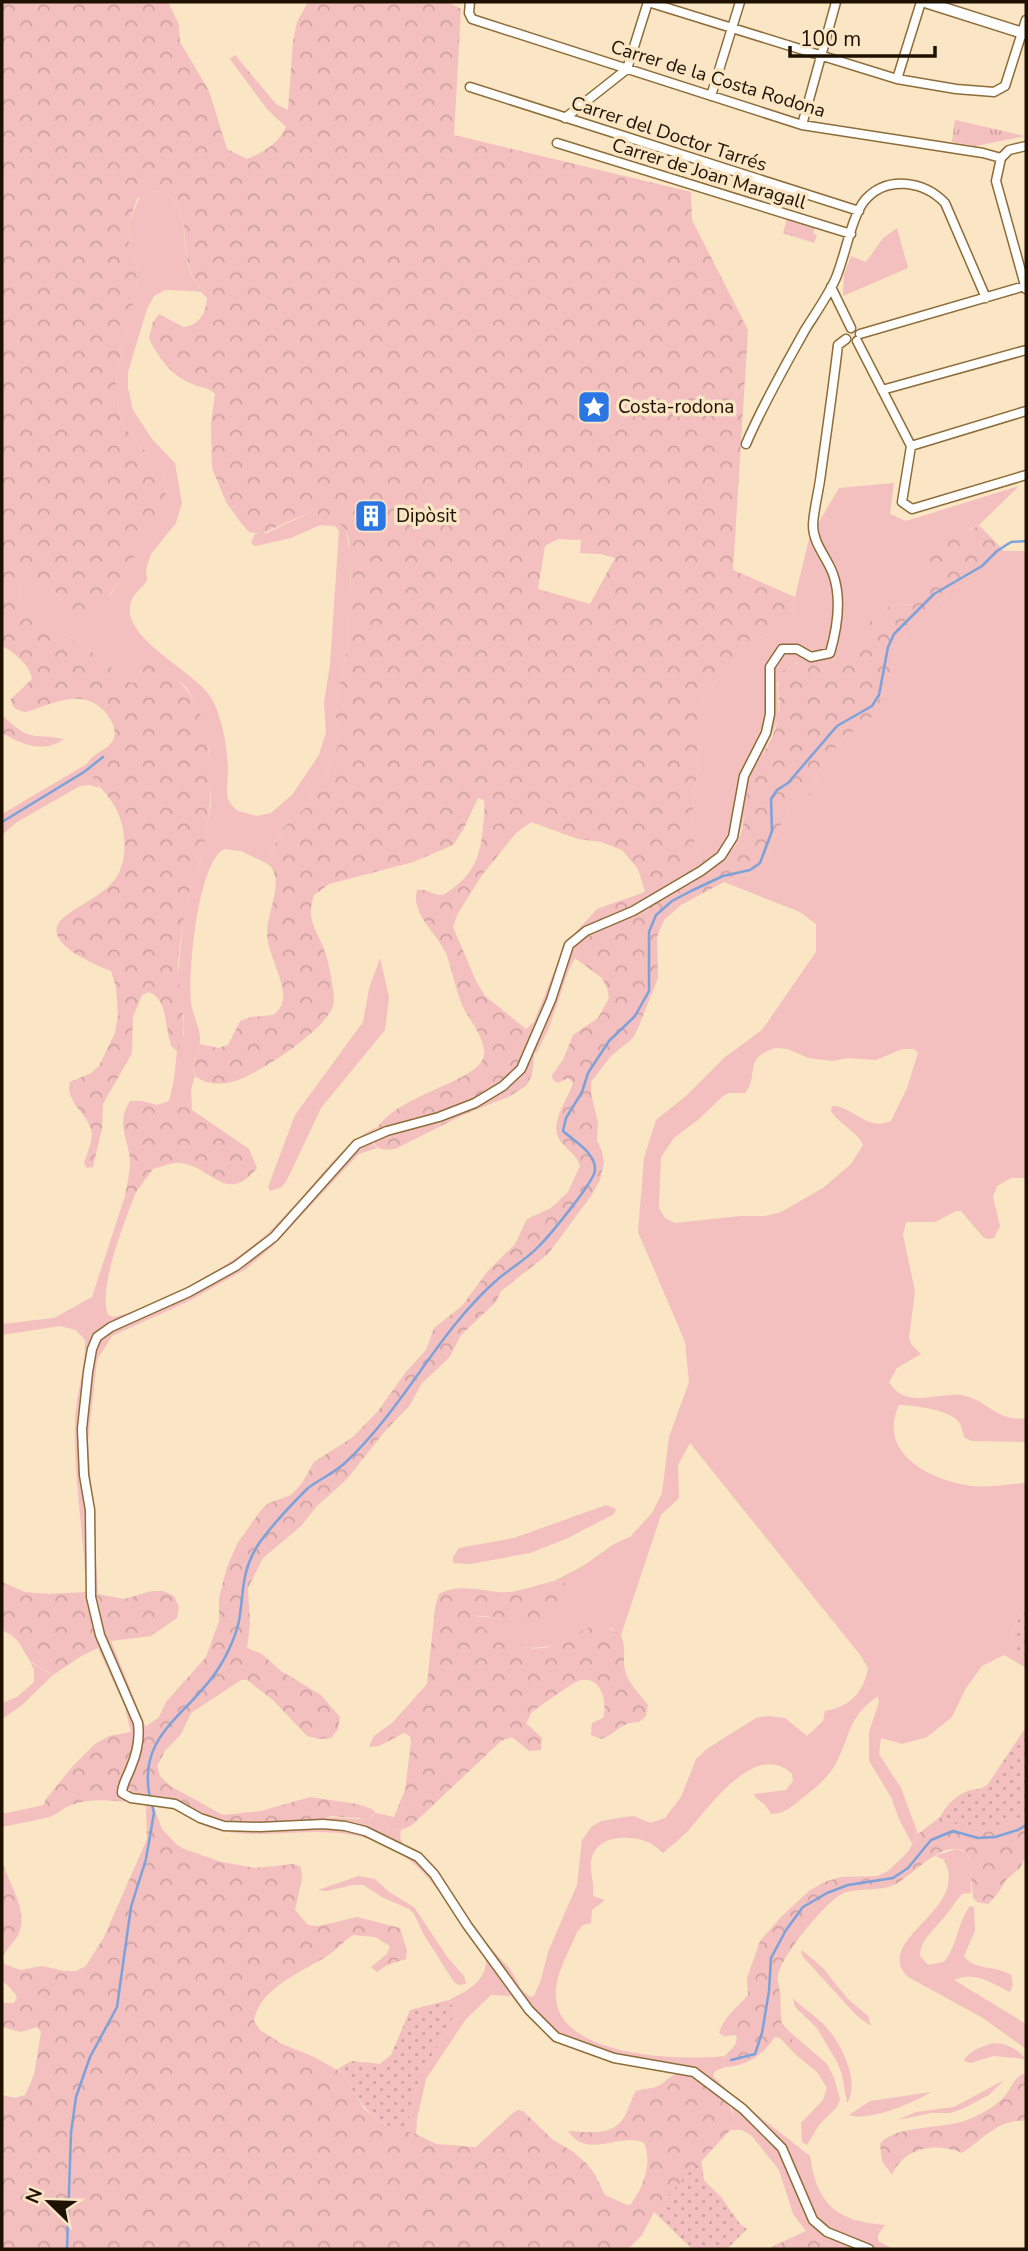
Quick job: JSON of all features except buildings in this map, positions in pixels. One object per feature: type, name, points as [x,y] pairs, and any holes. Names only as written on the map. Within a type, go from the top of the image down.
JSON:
[{"type":"street","name":"Carrer de la Costa Rodona","points":[[470,2],[468,13],[472,19],[802,125],[1001,158]]},
{"type":"street","points":[[565,118],[627,69],[648,2],[897,79],[994,92],[1004,86],[1024,33],[1026,20]]},
{"type":"street","points":[[711,96],[740,2]]},
{"type":"street","points":[[802,125],[836,2]]},
{"type":"street","points":[[897,79],[923,2],[1024,33]]},
{"type":"street","name":"Carrer del Doctor Tarrés","points":[[470,87],[859,211]]},
{"type":"street","name":"Carrer de Joan Maragall","points":[[557,143],[851,234]]},
{"type":"street","points":[[846,339],[851,342],[858,337],[1026,288],[996,181],[1001,158],[1009,150],[1026,146]]},
{"type":"street","points":[[746,444],[767,396],[831,287],[859,211],[866,200],[880,189],[896,183],[916,186],[935,193],[945,203],[986,298]]},
{"type":"street","points":[[831,287],[851,328]]},
{"type":"street","points":[[846,339],[846,332],[856,328],[882,390],[911,446],[902,502],[912,509],[1026,475]]},
{"type":"street","points":[[846,339],[838,345],[820,482],[814,505],[813,530],[833,574],[838,616],[835,638],[830,653],[811,657],[797,649],[782,649],[770,667],[770,714],[766,733],[744,776],[733,837],[721,856],[701,872],[633,911],[586,931],[569,945],[551,1000],[521,1069],[503,1086],[475,1103],[439,1117],[387,1131],[357,1144],[274,1237],[236,1266],[179,1297],[111,1327],[97,1337],[88,1372],[82,1429],[84,1475],[90,1510],[91,1597],[100,1635],[138,1723],[140,1735],[122,1793],[125,1796],[175,1804],[200,1818],[224,1826],[345,1826],[365,1831],[418,1857],[434,1874],[467,1925],[529,2010],[556,2037],[614,2058],[694,2072],[743,2109],[782,2148],[813,2220],[827,2232],[869,2249]]},
{"type":"street","points":[[882,390],[1026,350]]},
{"type":"street","points":[[911,446],[1026,411]]},
{"type":"green space","points":[[2,2],[168,2],[179,25],[180,42],[209,91],[227,149],[247,159],[270,147],[286,127],[267,109],[230,59],[235,55],[276,104],[288,110],[293,41],[297,22],[308,2],[448,2],[461,9],[454,135],[691,192],[692,220],[748,330],[733,570],[795,597],[793,619],[760,638],[728,667],[700,701],[700,741],[691,828],[699,861],[727,852],[738,842],[751,780],[777,725],[778,684],[787,667],[798,663],[820,664],[835,660],[849,650],[882,610],[922,600],[930,587],[926,567],[928,555],[938,542],[979,525],[1004,551],[978,577],[948,592],[931,613],[898,642],[888,682],[874,715],[845,737],[821,764],[811,794],[789,808],[759,871],[724,882],[681,905],[664,920],[657,937],[658,978],[638,1028],[633,1038],[611,1056],[591,1082],[598,1122],[597,1141],[604,1163],[600,1180],[591,1196],[548,1254],[501,1291],[496,1302],[461,1335],[449,1358],[422,1383],[410,1405],[346,1480],[317,1506],[301,1526],[263,1558],[248,1588],[250,1624],[247,1648],[262,1654],[281,1671],[321,1695],[340,1717],[338,1729],[331,1738],[307,1736],[273,1700],[247,1680],[241,1680],[191,1713],[181,1734],[165,1751],[157,1766],[160,1776],[170,1786],[223,1815],[261,1811],[310,1797],[357,1804],[376,1813],[367,1819],[332,1816],[314,1821],[238,1824],[215,1819],[171,1798],[159,1799],[153,1805],[162,1829],[184,1849],[221,1862],[255,1868],[294,1864],[301,1867],[302,1878],[295,1910],[308,1925],[319,1926],[357,1917],[400,1928],[407,1951],[406,1959],[387,1965],[377,1972],[371,1967],[387,1954],[390,1946],[375,1937],[353,1935],[331,1954],[273,1990],[264,1999],[254,2021],[260,2030],[282,2044],[343,2073],[364,2109],[385,2125],[416,2134],[436,2144],[476,2147],[513,2113],[523,2111],[553,2140],[587,2164],[605,2195],[627,2205],[631,2204],[643,2183],[647,2166],[644,2143],[625,2140],[585,2144],[576,2140],[568,2131],[599,2132],[613,2128],[624,2117],[636,2091],[658,2086],[677,2074],[694,2077],[724,2099],[734,2118],[734,2126],[654,2212],[642,2235],[628,2249],[2,2249],[2,2095],[15,2098],[25,2095],[34,2075],[41,2032],[37,2027],[21,2032],[2,2027],[2,2003],[14,2003],[17,1998],[2,1980],[2,1959],[4,1964],[20,1970],[42,1966],[76,1971],[86,1966],[104,1937],[147,1839],[146,1805],[87,1801],[69,1806],[50,1817],[44,1815],[41,1810],[46,1799],[95,1744],[109,1736],[141,1730],[159,1717],[166,1702],[206,1657],[219,1621],[219,1598],[227,1567],[237,1544],[261,1510],[269,1503],[291,1495],[302,1483],[314,1462],[353,1437],[378,1411],[406,1372],[426,1350],[434,1328],[462,1306],[487,1272],[515,1244],[527,1219],[551,1208],[568,1192],[580,1166],[558,1137],[557,1122],[573,1083],[568,1078],[558,1083],[553,1080],[552,1075],[563,1060],[573,1035],[598,1018],[609,998],[602,978],[575,958],[574,934],[597,909],[645,892],[638,869],[622,850],[601,842],[578,839],[531,822],[516,833],[482,875],[457,915],[453,927],[485,996],[526,1029],[535,1048],[532,1075],[526,1086],[510,1096],[461,1116],[395,1149],[378,1147],[372,1138],[381,1123],[413,1100],[467,1074],[479,1065],[484,1055],[480,1036],[463,1007],[447,956],[421,916],[416,899],[417,890],[443,895],[473,867],[480,849],[484,817],[484,800],[478,798],[453,845],[413,862],[329,884],[314,895],[312,919],[326,957],[334,999],[328,1015],[305,1039],[273,1062],[231,1082],[217,1084],[195,1076],[193,1066],[200,1044],[218,1048],[228,1045],[240,1021],[273,1015],[280,1008],[283,999],[283,988],[268,944],[268,925],[276,886],[272,869],[266,863],[284,827],[305,808],[326,776],[339,743],[336,715],[347,650],[351,574],[346,530],[334,518],[308,513],[261,534],[249,532],[226,502],[212,468],[211,423],[215,394],[183,380],[171,370],[160,358],[149,338],[153,322],[159,314],[183,327],[189,326],[202,316],[207,299],[207,293],[196,282],[190,270],[181,214],[174,201],[163,191],[146,192],[137,199],[129,222],[128,239],[137,266],[136,293],[117,371],[116,393],[122,424],[164,473],[166,496],[163,507],[107,598],[84,615],[68,608],[48,586],[28,582],[19,589],[22,606],[104,660],[124,681],[135,683],[146,665],[151,662],[175,677],[192,697],[203,721],[209,748],[210,805],[201,858],[188,897],[178,962],[184,1020],[182,1042],[177,1051],[172,1047],[160,1001],[149,992],[142,995],[133,1017],[132,1053],[103,1104],[102,1128],[93,1167],[87,1168],[84,1163],[91,1142],[91,1129],[73,1101],[69,1089],[70,1082],[91,1073],[99,1066],[115,1033],[118,1015],[116,987],[111,971],[71,951],[57,935],[57,927],[63,918],[111,884],[123,863],[124,840],[120,819],[87,764],[112,742],[114,729],[109,717],[100,707],[81,699],[59,701],[26,712],[20,711],[12,705],[11,699],[32,679],[31,674],[21,660],[2,646]],"holes":[[[558,539],[581,540],[580,553],[615,558],[590,604],[538,589],[545,546]]]},
{"type":"green space","points":[[955,120],[1025,136],[976,146],[952,142]]},
{"type":"green space","points":[[163,191],[181,214],[189,270],[207,293],[207,298],[201,292],[194,291],[165,290],[154,296],[147,309],[128,372],[133,410],[152,439],[175,463],[182,503],[176,523],[151,554],[146,569],[147,580],[135,594],[130,606],[132,619],[139,632],[193,678],[212,699],[225,741],[228,799],[238,811],[257,816],[271,813],[292,795],[319,755],[326,732],[324,702],[330,665],[339,531],[335,526],[320,525],[291,538],[255,546],[251,543],[255,534],[267,533],[309,513],[335,518],[346,530],[351,557],[347,650],[336,715],[339,743],[326,776],[305,808],[284,827],[266,863],[241,851],[224,849],[207,875],[196,921],[191,969],[191,1003],[200,1040],[193,1066],[195,1076],[191,1089],[192,1110],[169,1101],[177,1051],[184,1034],[184,1017],[177,983],[184,915],[191,884],[201,859],[211,804],[210,750],[192,697],[178,680],[146,665],[135,683],[124,681],[104,660],[22,606],[19,589],[28,582],[45,584],[65,604],[84,615],[111,594],[163,507],[166,496],[164,473],[122,424],[116,393],[117,371],[136,293],[137,266],[128,239],[129,222],[141,194]]},
{"type":"green space","points":[[787,219],[815,228],[813,233],[817,235],[814,243],[783,233]]},
{"type":"green space","points":[[897,228],[908,268],[843,296],[844,274],[851,256],[866,262],[883,238]]},
{"type":"green space","points":[[894,483],[890,514],[906,521],[1019,486],[979,525],[936,544],[928,559],[930,587],[922,600],[882,610],[855,643],[837,659],[812,664],[796,662],[777,683],[779,718],[751,781],[737,843],[729,851],[699,861],[691,828],[700,741],[700,701],[728,667],[760,638],[793,619],[795,597],[809,539],[839,488]]},
{"type":"green space","points":[[1004,551],[1026,551],[1026,1178],[1011,1178],[997,1186],[993,1197],[1000,1226],[994,1238],[983,1237],[961,1211],[935,1222],[906,1222],[903,1235],[915,1291],[909,1337],[911,1344],[921,1354],[897,1368],[889,1382],[903,1395],[922,1398],[960,1395],[1007,1417],[1026,1418],[1026,1442],[972,1441],[965,1438],[955,1418],[922,1407],[899,1405],[894,1422],[895,1438],[901,1451],[925,1471],[940,1478],[972,1486],[1026,1483],[1026,1609],[1012,1635],[1015,1647],[1026,1658],[1026,1668],[1004,1655],[982,1666],[966,1688],[952,1717],[927,1737],[902,1744],[881,1738],[879,1754],[901,1788],[918,1834],[912,1844],[891,1797],[869,1761],[869,1732],[879,1702],[878,1696],[855,1719],[840,1755],[828,1775],[787,1810],[771,1814],[756,1798],[754,1794],[786,1790],[793,1781],[792,1774],[778,1765],[763,1765],[734,1781],[688,1831],[663,1853],[648,1842],[638,1839],[614,1839],[600,1845],[591,1862],[593,1896],[605,1900],[592,1910],[591,1923],[583,1925],[577,1932],[556,1990],[563,2018],[578,2033],[599,2044],[653,2055],[724,2056],[721,2064],[725,2067],[715,2071],[713,2076],[732,2095],[810,2156],[818,2187],[832,2207],[854,2219],[885,2225],[878,2235],[878,2241],[893,2249],[832,2249],[806,2231],[793,2214],[779,2170],[751,2135],[741,2130],[731,2130],[734,2126],[732,2108],[715,2091],[689,2076],[650,2069],[584,2051],[546,2030],[511,1996],[491,1995],[466,2019],[426,2079],[416,2134],[405,2133],[417,2086],[453,2017],[454,2010],[449,2000],[474,1985],[485,1968],[486,1960],[437,1889],[421,1870],[402,1854],[379,1842],[352,1835],[318,1832],[258,1834],[222,1831],[207,1827],[164,1806],[159,1799],[172,1798],[214,1819],[365,1819],[376,1813],[394,1817],[384,1821],[390,1829],[401,1830],[400,1838],[403,1844],[430,1864],[470,1925],[511,1970],[521,1989],[530,1997],[534,1996],[541,1980],[548,1952],[577,1885],[582,1840],[592,1826],[602,1821],[624,1817],[634,1816],[650,1823],[665,1818],[681,1797],[696,1759],[708,1748],[756,1718],[767,1716],[785,1718],[807,1736],[823,1721],[825,1711],[849,1702],[859,1691],[868,1668],[861,1656],[690,1443],[678,1465],[679,1498],[661,1515],[621,1635],[611,1628],[556,1645],[519,1647],[503,1642],[487,1632],[474,1616],[517,1620],[551,1614],[565,1583],[554,1581],[630,1537],[652,1513],[662,1493],[669,1437],[689,1382],[685,1342],[638,1232],[644,1158],[656,1120],[687,1095],[725,1057],[762,1030],[816,952],[816,924],[800,912],[724,882],[759,871],[789,808],[811,794],[821,764],[845,737],[874,715],[888,682],[898,642],[931,613],[948,592],[978,577]],"holes":[[[776,1048],[788,1049],[808,1058],[832,1061],[848,1058],[876,1060],[902,1049],[914,1049],[918,1053],[907,1088],[891,1121],[874,1123],[846,1109],[832,1106],[831,1111],[863,1145],[851,1164],[823,1188],[781,1212],[765,1216],[675,1223],[665,1218],[659,1208],[661,1157],[674,1138],[723,1096],[729,1093],[745,1093],[759,1056]]]},
{"type":"green space","points":[[2,715],[25,733],[64,739],[56,744],[40,747],[17,741],[2,733]]},
{"type":"green space","points":[[87,764],[100,788],[80,786],[17,822],[2,835],[2,814]]},
{"type":"green space","points":[[574,934],[575,958],[549,1028],[536,1054],[526,1029],[534,1022],[561,954]]},
{"type":"green space","points":[[380,958],[389,997],[385,1030],[321,1108],[282,1187],[270,1191],[268,1187],[295,1115],[363,1022],[369,989]]},
{"type":"green space","points":[[130,1101],[157,1105],[169,1101],[192,1110],[249,1149],[257,1168],[246,1179],[236,1184],[227,1184],[191,1166],[170,1164],[153,1169],[136,1192],[125,1196],[130,1162],[123,1125]]},
{"type":"green space","points":[[377,1127],[373,1133],[373,1144],[377,1148],[359,1154],[273,1246],[246,1269],[189,1301],[112,1336],[97,1360],[88,1441],[98,1593],[86,1592],[75,1425],[85,1340],[76,1330],[60,1326],[2,1335],[2,1324],[54,1318],[92,1297],[125,1196],[136,1192],[120,1235],[106,1288],[108,1315],[113,1317],[172,1295],[234,1259],[267,1234],[344,1150]]},
{"type":"green space","points":[[606,1505],[616,1509],[614,1514],[568,1538],[530,1553],[470,1564],[453,1563],[453,1557],[459,1548],[514,1538]]},
{"type":"green space","points":[[554,1581],[565,1583],[572,1593],[553,1613],[536,1619],[517,1620],[474,1616],[485,1629],[498,1638],[529,1648],[551,1646],[593,1627],[610,1629],[621,1635],[624,1666],[631,1684],[648,1705],[646,1716],[607,1737],[601,1739],[591,1735],[592,1723],[603,1718],[603,1697],[601,1690],[592,1681],[578,1681],[531,1713],[526,1723],[542,1738],[541,1750],[529,1751],[512,1737],[501,1741],[411,1826],[401,1830],[390,1829],[384,1821],[394,1817],[405,1790],[410,1736],[404,1733],[379,1746],[369,1747],[374,1736],[393,1722],[427,1684],[435,1608],[439,1594],[457,1588],[511,1592]]},
{"type":"green space","points":[[2,1582],[25,1592],[86,1592],[125,1599],[152,1591],[163,1591],[174,1596],[179,1607],[177,1618],[151,1636],[111,1641],[53,1675],[31,1661],[16,1639],[2,1630]]},
{"type":"green space","points":[[1026,1609],[1026,1658],[1015,1647],[1012,1635]]},
{"type":"green space","points":[[111,1641],[146,1728],[131,1733],[125,1707],[98,1648]]},
{"type":"green space","points":[[30,1662],[53,1675],[22,1705],[2,1719],[2,1703],[17,1697],[34,1682],[34,1670]]},
{"type":"green space","points":[[1026,1727],[1026,1814],[1002,1826],[983,1830],[964,1827],[940,1817],[957,1797],[988,1784]]},
{"type":"green space","points":[[44,1805],[41,1810],[44,1815],[50,1817],[2,1827],[2,1814]]},
{"type":"green space","points":[[1026,1814],[1026,1855],[1020,1868],[1007,1879],[988,1904],[977,1902],[973,1898],[969,1857],[966,1852],[957,1849],[939,1853],[896,1884],[884,1888],[850,1891],[836,1898],[816,1917],[780,1968],[778,1982],[782,2024],[789,2031],[797,2050],[796,2055],[780,2038],[775,2037],[760,2054],[748,2062],[725,2067],[721,2064],[737,2039],[736,2035],[724,2036],[719,2033],[727,2017],[748,1995],[747,1978],[760,1941],[809,1891],[824,1882],[841,1877],[877,1876],[888,1871],[908,1852],[918,1834],[940,1817],[974,1829],[983,1829],[1002,1826]]},
{"type":"green space","points":[[956,1849],[966,1852],[968,1857],[971,1893],[962,1894],[924,1942],[920,1956],[928,1965],[944,1962],[962,1920],[970,1906],[974,1907],[975,1931],[964,1956],[973,1964],[1011,1975],[1013,1984],[1010,1992],[976,1977],[954,1980],[1026,2024],[1026,2049],[983,2018],[908,1977],[900,1963],[902,1950],[911,1936],[936,1908],[945,1893],[949,1877],[943,1859],[935,1856]]},
{"type":"green space","points":[[2,1861],[19,1904],[21,1922],[19,1934],[2,1959]]},
{"type":"green space","points":[[359,1876],[375,1879],[389,1892],[414,1907],[448,1958],[464,1976],[466,1984],[459,1985],[454,1982],[409,1909],[363,1885],[318,1890]]},
{"type":"green space","points":[[802,1950],[823,1968],[847,1998],[868,2016],[871,2026],[857,2016],[804,1958]]},
{"type":"green space","points":[[793,1998],[832,2034],[843,2053],[852,2085],[847,2103],[837,2062],[817,2028],[795,2007]]},
{"type":"green space","points":[[449,2000],[454,2010],[453,2017],[417,2086],[405,2133],[370,2113],[338,2069],[351,2061],[380,2064],[391,2055],[410,2010]]},
{"type":"green space","points":[[789,2031],[827,2064],[840,2099],[837,2107],[819,2125],[807,2145],[802,2142],[801,2123],[823,2100],[827,2088],[817,2072],[796,2055],[797,2050]]},
{"type":"green space","points":[[994,2043],[1012,2048],[1025,2059],[993,2056],[971,2063],[964,2061],[972,2052]]},
{"type":"green space","points":[[1026,2075],[1026,2121],[1000,2126],[962,2153],[942,2148],[922,2149],[904,2158],[892,2175],[882,2161],[880,2144],[887,2138],[907,2130],[955,2124],[974,2117],[1005,2096],[1016,2079]]},
{"type":"green space","points":[[1004,2080],[989,2095],[962,2109],[897,2120],[916,2112],[954,2107]]},
{"type":"green space","points":[[931,2092],[879,2114],[849,2115],[870,2101]]},
{"type":"green space","points":[[701,2159],[704,2180],[747,2229],[727,2249],[692,2249],[654,2212]]},
{"type":"green space","points":[[806,2231],[832,2249],[767,2249]]},
{"type":"waterway","points":[[150,1798],[148,1776],[151,1757],[168,1727],[206,1685],[227,1652],[239,1621],[246,1573],[258,1545],[307,1489],[342,1466],[367,1441],[457,1322],[498,1279],[539,1246],[588,1185],[595,1170],[594,1164],[584,1148],[563,1131],[566,1118],[582,1092],[588,1073],[609,1041],[635,1016],[649,991],[649,932],[656,915],[672,901],[691,891],[723,876],[750,870],[760,863],[772,831],[771,799],[837,726],[872,706],[879,695],[888,647],[894,634],[934,594],[982,566],[1011,542],[1026,541]]},
{"type":"waterway","points":[[2,822],[84,772],[103,757]]},
{"type":"waterway","points":[[67,2249],[71,2133],[76,2097],[90,2057],[117,2007],[131,1907],[146,1859],[154,1813],[152,1804]]},
{"type":"waterway","points":[[731,2060],[755,2054],[762,2033],[771,1958],[786,1930],[803,1907],[848,1885],[893,1878],[908,1868],[931,1840],[953,1831],[978,1838],[995,1837],[1026,1825]]},
{"type":"place","name":"Costa-rodona","points":[[594,407]]},
{"type":"place","name":"Dipòsit","points":[[371,516]]}]
